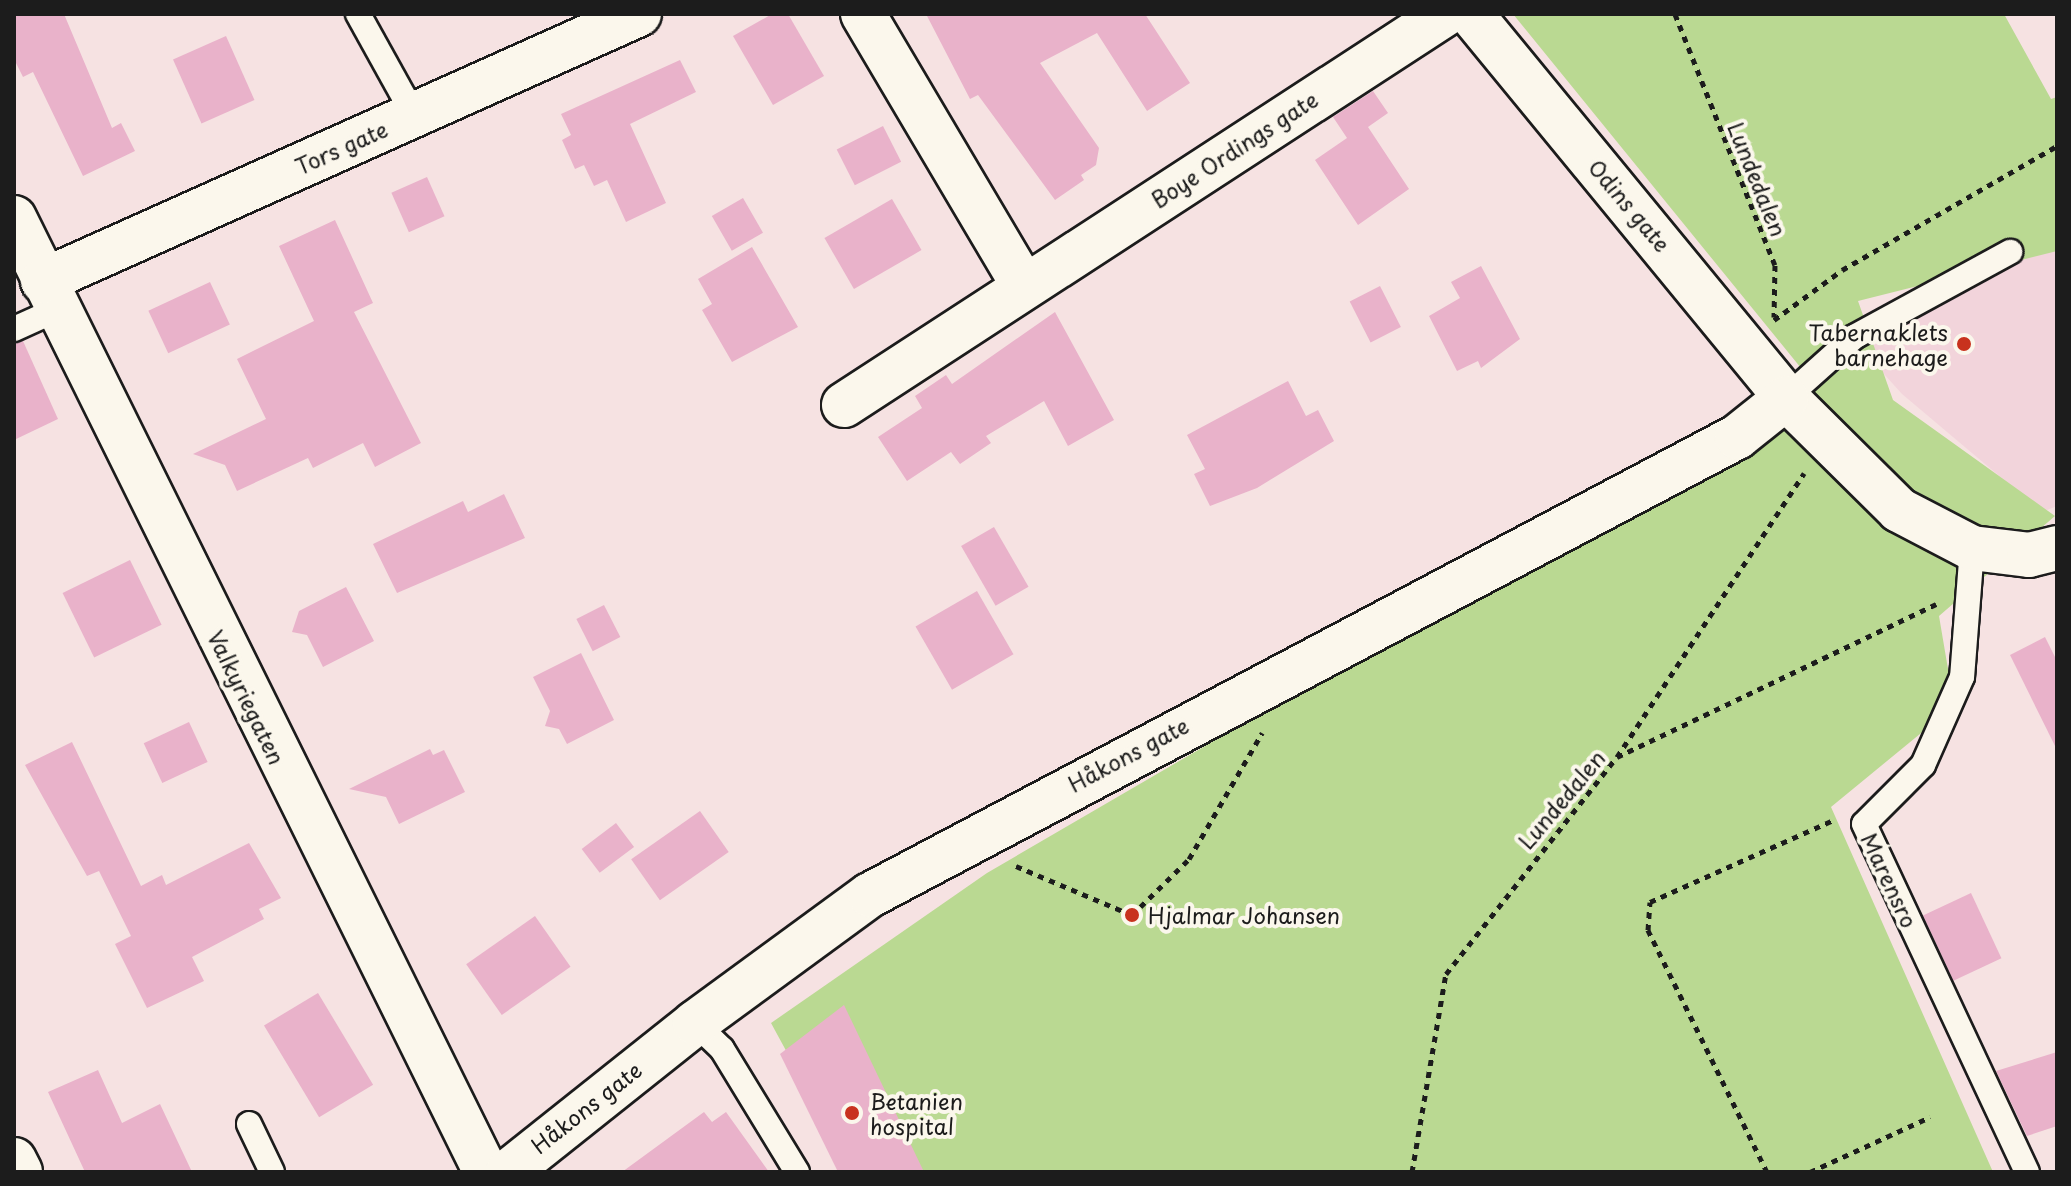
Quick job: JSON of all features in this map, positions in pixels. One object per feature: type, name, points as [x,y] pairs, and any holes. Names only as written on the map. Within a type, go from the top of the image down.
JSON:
[{"type":"street","name":"Tors gate","points":[[50,295],[414,115],[639,14]]},
{"type":"street","points":[[863,14],[1022,283]]},
{"type":"street","name":"Boye Ordings gate","points":[[844,405],[1022,283],[1445,14]]},
{"type":"street","name":"Odins gate","points":[[1471,14],[1786,398],[1899,510],[1972,548]]},
{"type":"street","name":"Valkyriegaten","points":[[14,218],[486,1172]]},
{"type":"street","name":"Håkons gate","points":[[508,1172],[695,1023],[870,895],[959,843],[1737,437],[1786,398]]},
{"type":"street","points":[[1972,548],[2029,555],[2057,548]]},
{"type":"street","points":[[14,1160],[20,1172]]},
{"type":"lane","points":[[358,14],[414,115]]},
{"type":"lane","points":[[1786,398],[1822,371],[1854,337],[2010,252]]},
{"type":"lane","points":[[14,329],[50,295]]},
{"type":"lane","name":"Marensro","points":[[1972,548],[1962,677],[1923,765],[1864,824],[2027,1172]]},
{"type":"lane","points":[[695,1023],[722,1049],[797,1172]]},
{"type":"lane","points":[[249,1124],[272,1172]]},
{"type":"path","name":"Lundedalen","points":[[1675,14],[1775,265],[1774,321]]},
{"type":"path","points":[[1822,371],[1774,321],[1842,270],[2057,146]]},
{"type":"path","name":"Lundedalen","points":[[1412,1172],[1446,974],[1617,757],[1804,473]]},
{"type":"path","points":[[1617,757],[1935,606],[1972,548]]},
{"type":"path","points":[[959,843],[1132,915],[1189,859],[1264,737],[1243,694]]},
{"type":"path","points":[[1767,1172],[1648,930],[1650,902],[1843,815],[1864,824]]},
{"type":"path","points":[[1810,1172],[1930,1117]]},
{"type":"shaded area","name":"Tabernaklets barnehage","points":[[2057,187],[2057,506],[2042,512],[1902,394],[1865,353]]},
{"type":"green space","points":[[1513,14],[2004,14],[2051,99],[2057,97],[2057,251],[1858,301],[1893,400],[2055,516],[1939,616],[1949,675],[1926,729],[1831,807],[1993,1172],[852,1172],[771,1023],[987,873],[1818,389]]},
{"type":"building","points":[[14,14],[64,14],[112,128],[121,123],[135,151],[83,176],[33,72],[23,77],[14,59]]},
{"type":"building","points":[[772,14],[788,14],[824,76],[773,105],[733,36]]},
{"type":"building","points":[[926,14],[1145,14],[1190,83],[1147,111],[1097,33],[1040,63],[1099,148],[1096,165],[1081,175],[1084,180],[1055,200],[978,95],[970,99]]},
{"type":"building","points":[[226,36],[254,100],[201,124],[173,60]]},
{"type":"building","points":[[680,60],[696,92],[630,124],[666,203],[626,222],[607,180],[594,186],[584,165],[575,169],[562,140],[571,135],[561,114]]},
{"type":"building","points":[[1373,91],[1388,113],[1368,127],[1409,189],[1358,225],[1315,160],[1347,138],[1333,117]]},
{"type":"building","points":[[883,126],[901,162],[855,185],[837,150]]},
{"type":"building","points":[[427,177],[444,216],[409,232],[391,193]]},
{"type":"building","points":[[743,198],[763,233],[732,251],[712,216]]},
{"type":"building","points":[[892,199],[922,250],[854,289],[824,238]]},
{"type":"building","points":[[335,220],[373,303],[354,312],[421,443],[375,467],[363,443],[313,468],[308,458],[237,491],[225,465],[193,454],[266,419],[237,359],[314,321],[279,246]]},
{"type":"building","points":[[752,247],[798,327],[732,362],[702,310],[712,304],[698,279]]},
{"type":"building","points":[[1481,266],[1520,339],[1481,368],[1478,361],[1457,371],[1429,316],[1460,298],[1451,282]]},
{"type":"building","points":[[210,282],[230,325],[168,353],[148,311]]},
{"type":"building","points":[[1380,286],[1401,327],[1371,342],[1350,301]]},
{"type":"building","points":[[1055,312],[1114,420],[1068,446],[1044,401],[986,436],[991,443],[960,464],[951,452],[907,481],[878,437],[922,408],[915,396],[946,375],[952,384]]},
{"type":"building","points":[[23,341],[58,419],[14,440],[14,344]]},
{"type":"building","points":[[1288,381],[1306,416],[1318,410],[1334,441],[1257,488],[1210,506],[1194,474],[1205,469],[1187,435]]},
{"type":"building","points":[[504,494],[525,538],[397,593],[373,544],[463,501],[468,512]]},
{"type":"building","points":[[994,527],[1028,587],[996,606],[961,546]]},
{"type":"building","points":[[130,560],[162,625],[94,658],[63,593]]},
{"type":"building","points":[[346,587],[374,641],[323,667],[307,635],[292,632],[299,611]]},
{"type":"building","points":[[977,591],[1014,654],[952,690],[916,626]]},
{"type":"building","points":[[604,605],[620,637],[593,651],[576,619]]},
{"type":"building","points":[[2045,637],[2057,661],[2057,750],[2010,655]]},
{"type":"building","points":[[581,653],[614,720],[567,744],[559,729],[545,726],[550,711],[533,677]]},
{"type":"building","points":[[189,722],[208,762],[162,783],[144,743]]},
{"type":"building","points":[[72,742],[141,886],[162,875],[166,885],[249,843],[281,898],[259,909],[264,919],[192,957],[204,981],[147,1008],[115,944],[131,936],[99,871],[87,876],[25,765]]},
{"type":"building","points":[[430,749],[433,755],[444,750],[465,792],[399,824],[386,797],[349,789]]},
{"type":"building","points":[[700,811],[729,852],[660,900],[631,859]]},
{"type":"building","points":[[616,823],[634,847],[600,873],[582,849]]},
{"type":"building","points":[[1971,893],[2001,958],[1953,981],[1923,915]]},
{"type":"building","points":[[535,916],[571,967],[502,1015],[466,964]]},
{"type":"building","points":[[318,993],[373,1085],[319,1117],[264,1025]]},
{"type":"building","name":"Betanien hospital","points":[[844,1005],[924,1172],[838,1172],[780,1054]]},
{"type":"building","points":[[2057,1052],[2057,1126],[2027,1136],[1996,1071]]},
{"type":"building","points":[[98,1070],[122,1123],[160,1104],[192,1172],[85,1172],[48,1092]]},
{"type":"building","points":[[704,1112],[712,1122],[726,1112],[769,1172],[622,1172]]},
{"type":"place","name":"Tabernaklets barnehage","points":[[1964,344]]},
{"type":"place","name":"Hjalmar Johansen","points":[[1132,915]]},
{"type":"place","name":"Betanien hospital","points":[[852,1113]]}]
